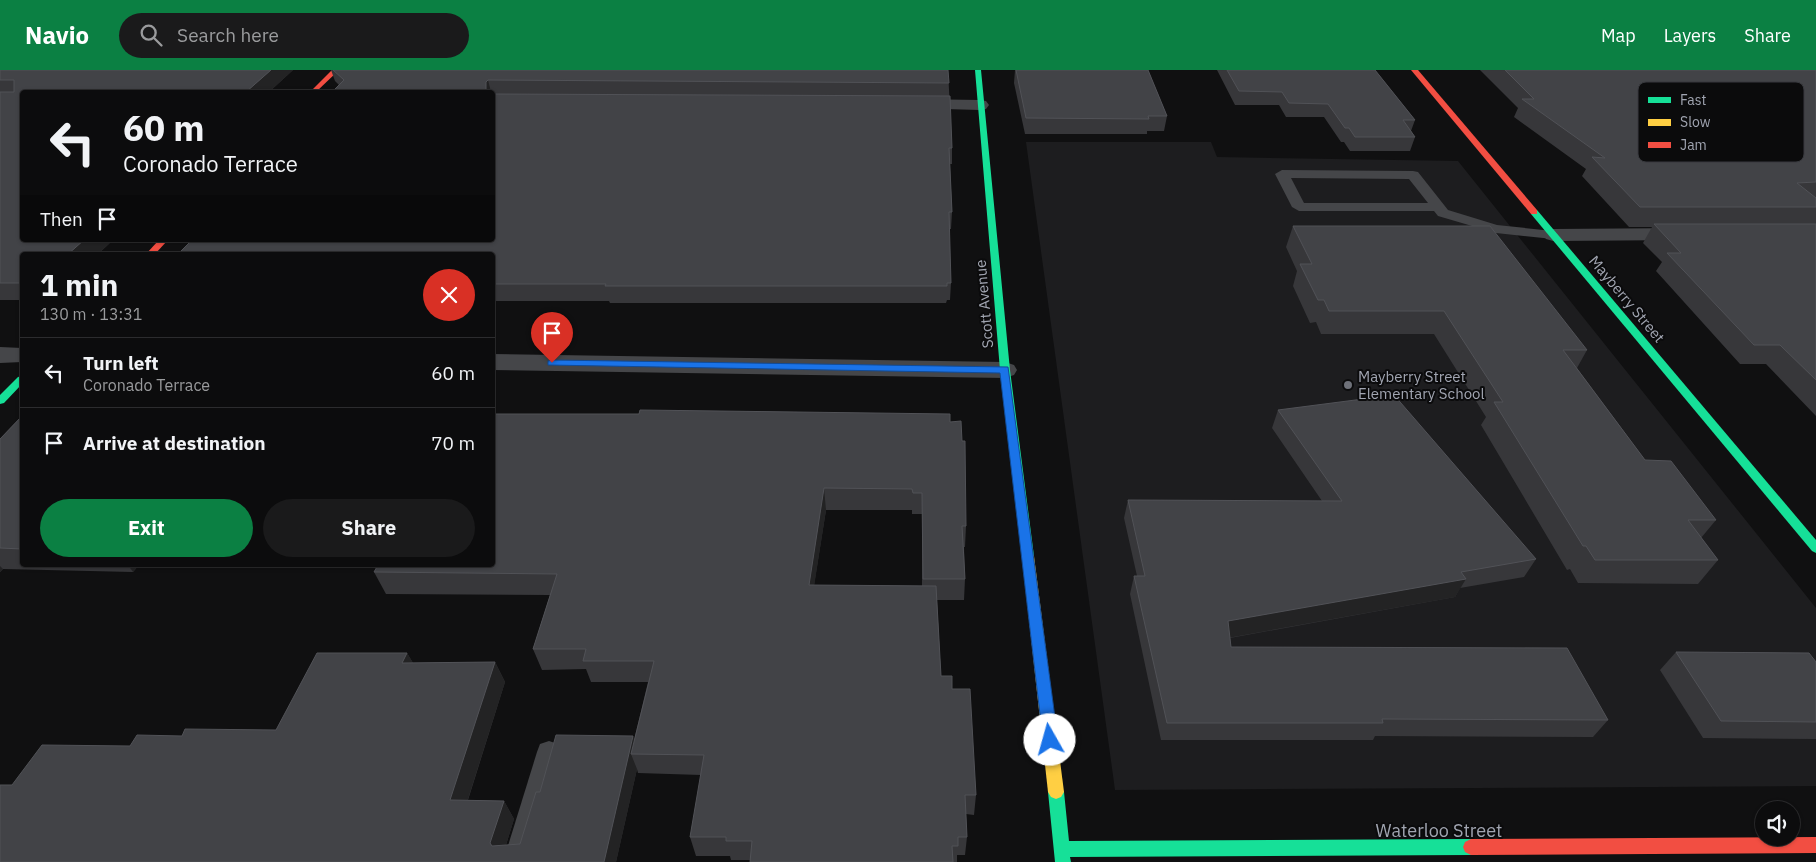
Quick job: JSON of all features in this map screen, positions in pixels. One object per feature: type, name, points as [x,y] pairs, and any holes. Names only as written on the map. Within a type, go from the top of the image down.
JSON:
[{"type":"street","points":[[315,90],[336,70]]},
{"type":"street","name":"Scott Avenue","points":[[978,70],[1005,370],[1055,779],[1063,862]]},
{"type":"street","name":"Mayberry Street","points":[[1414,70],[1816,548]]},
{"type":"street","points":[[893,104],[980,105]]},
{"type":"street","points":[[1553,234],[1710,234]]},
{"type":"street","points":[[152,252],[162,242]]},
{"type":"street","points":[[0,355],[20,355]]},
{"type":"street","points":[[495,362],[1005,370]]},
{"type":"street","points":[[0,401],[20,381]]},
{"type":"street","name":"Waterloo Street","points":[[1062,849],[1816,845]]},
{"type":"lane","points":[[1439,207],[1299,207],[1282,174],[1413,175],[1439,207],[1443,213],[1496,229],[1553,234]]},
{"type":"lane","points":[[516,862],[549,752]]},
{"type":"shaded area","name":"Mayberry Street Elementary School","points":[[1026,142],[1211,142],[1217,157],[1458,161],[1816,608],[1816,786],[1115,790]]},
{"type":"building","points":[[0,70],[271,70],[248,90],[20,90],[20,242],[82,242],[70,252],[20,252],[20,283],[0,283],[0,92],[14,92],[14,80],[0,80]]},
{"type":"building","points":[[333,70],[948,70],[949,83],[488,80],[486,82],[486,90],[334,90],[344,80]]},
{"type":"building","points":[[1016,70],[1148,70],[1167,116],[1148,116],[1149,119],[1026,118]]},
{"type":"building","points":[[1227,70],[1375,70],[1415,120],[1403,120],[1415,137],[1355,137],[1349,128],[1345,128],[1328,104],[1289,103],[1282,92],[1239,91]]},
{"type":"building","points":[[1505,70],[1816,70],[1816,182],[1797,183],[1816,198],[1816,207],[1640,207],[1592,157],[1605,158],[1522,99],[1534,99]]},
{"type":"building","points":[[495,94],[950,96],[952,148],[949,148],[952,212],[949,212],[951,283],[947,283],[947,286],[605,286],[606,284],[495,284],[495,252],[180,252],[190,242],[495,242]]},
{"type":"building","points":[[1654,224],[1816,224],[1816,380],[1780,345],[1754,345],[1667,253],[1681,253]]},
{"type":"building","points":[[1293,226],[1490,226],[1587,350],[1563,350],[1645,460],[1671,461],[1716,520],[1688,520],[1718,560],[1595,560],[1586,546],[1583,546],[1494,402],[1503,402],[1444,311],[1329,311],[1324,300],[1318,300],[1300,264],[1312,264]]},
{"type":"building","points":[[1394,395],[1536,559],[1461,572],[1466,579],[1228,621],[1231,647],[1567,648],[1608,720],[1382,719],[1383,723],[1167,723],[1134,576],[1145,576],[1128,500],[1342,501],[1278,410]]},
{"type":"building","points":[[640,410],[950,414],[950,422],[961,421],[962,441],[965,441],[966,526],[962,526],[965,579],[923,579],[922,493],[913,493],[912,489],[824,488],[809,585],[936,586],[941,676],[952,676],[952,689],[970,689],[976,795],[965,795],[967,837],[958,837],[958,846],[952,846],[953,862],[750,862],[752,841],[726,841],[726,837],[690,837],[704,755],[631,754],[654,661],[583,661],[586,649],[533,649],[557,574],[374,572],[377,567],[495,567],[495,414],[639,414]]},
{"type":"building","points":[[20,418],[20,549],[0,548],[0,439]]},
{"type":"building","points":[[1676,652],[1809,653],[1816,662],[1816,722],[1721,721]]},
{"type":"building","points":[[317,653],[407,653],[402,663],[495,662],[450,800],[504,801],[490,843],[492,846],[520,844],[536,792],[540,792],[556,735],[633,736],[604,862],[0,862],[0,785],[12,785],[42,745],[130,746],[137,735],[182,736],[185,729],[276,730]]},
{"type":"traffic: fast","points":[[978,70],[1005,370],[1028,556]]},
{"type":"traffic: fast","points":[[1534,212],[1816,548]]},
{"type":"traffic: fast","points":[[0,401],[20,381]]},
{"type":"traffic: fast","points":[[1056,792],[1063,862]]},
{"type":"traffic: fast","points":[[1062,849],[1471,847]]},
{"type":"traffic: slow","points":[[1028,556],[1056,792]]},
{"type":"traffic: jam","points":[[315,90],[336,70]]},
{"type":"traffic: jam","points":[[1414,70],[1534,212]]},
{"type":"traffic: jam","points":[[152,252],[162,242]]},
{"type":"traffic: jam","points":[[1471,847],[1816,845]]},
{"type":"place","name":"Mayberry Street Elementary School","points":[[1348,385]]},
{"type":"route","points":[[552,363],[1005,370],[1050,740]]}]
